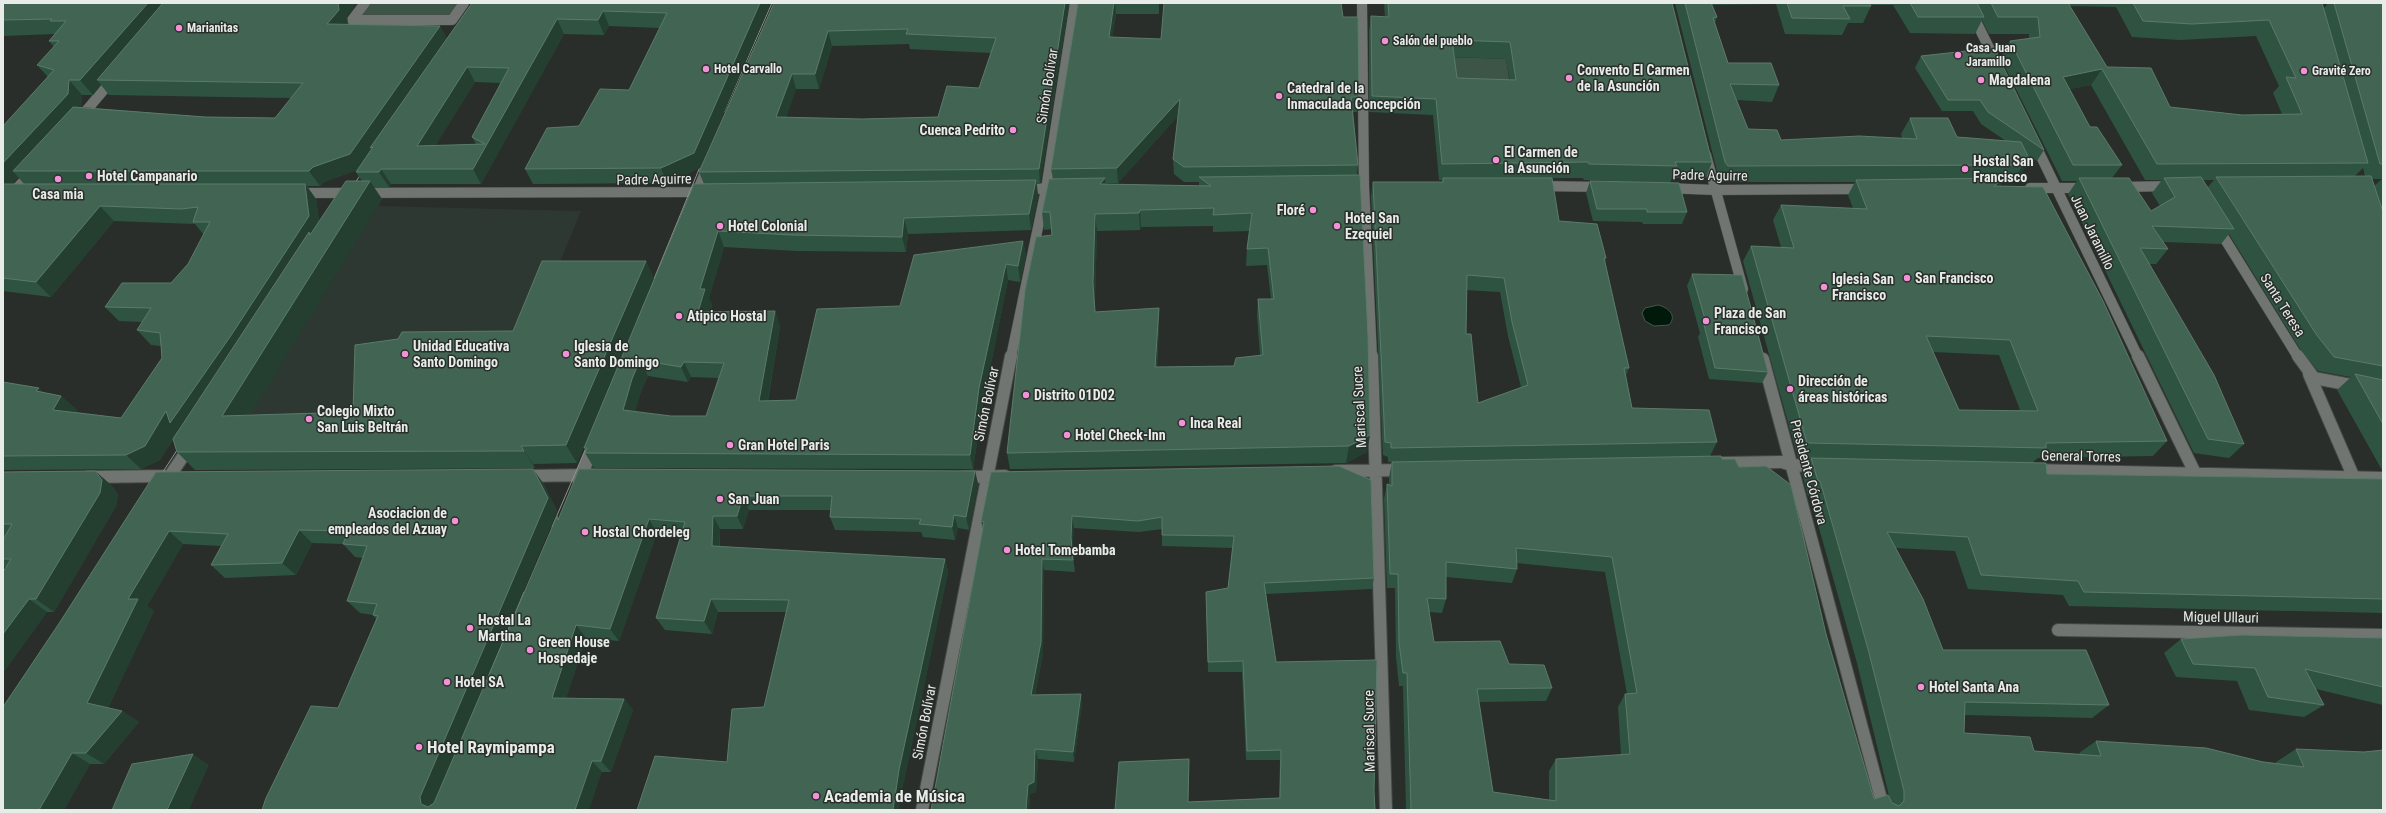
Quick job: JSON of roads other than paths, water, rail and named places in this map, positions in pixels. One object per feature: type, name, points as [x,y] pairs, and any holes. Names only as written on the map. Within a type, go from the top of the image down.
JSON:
[{"type":"street","points":[[365,3],[352,20],[452,20],[464,3]]},
{"type":"street","name":"Simón Bolívar","points":[[922,810],[986,477],[1046,189],[1075,3]]},
{"type":"street","name":"Mariscal Sucre","points":[[1362,3],[1370,186],[1386,810]]},
{"type":"street","points":[[1967,3],[1999,70]]},
{"type":"street","points":[[72,127],[118,74]]},
{"type":"street","name":"Juan Jaramillo","points":[[2030,132],[2195,473]]},
{"type":"street","points":[[1704,148],[1747,303]]},
{"type":"street","points":[[690,207],[712,156]]},
{"type":"street","points":[[3,203],[8,193],[40,163]]},
{"type":"street","points":[[342,208],[360,181]]},
{"type":"street","points":[[1337,186],[1370,186]]},
{"type":"street","points":[[1532,186],[1612,187]]},
{"type":"street","points":[[2112,187],[2184,186]]},
{"type":"street","points":[[1016,189],[1072,188]]},
{"type":"street","name":"Padre Aguirre","points":[[1652,188],[1715,190],[1874,189]]},
{"type":"street","points":[[2017,188],[2096,188]]},
{"type":"street","points":[[8,193],[28,192]]},
{"type":"street","name":"Padre Aguirre","points":[[286,192],[351,194],[712,192]]},
{"type":"street","name":"Santa Teresa","points":[[2213,220],[2309,374],[2354,478]]},
{"type":"street","name":"Presidente Córdova","points":[[1760,348],[1884,810]]},
{"type":"street","points":[[2309,374],[2314,378],[2383,391]]},
{"type":"street","points":[[575,490],[599,432]]},
{"type":"street","points":[[157,496],[196,436]]},
{"type":"street","points":[[1711,464],[1782,462],[1791,465],[1830,466]]},
{"type":"street","name":"General Torres","points":[[2020,469],[2383,478]]},
{"type":"street","points":[[1321,471],[1416,470]]},
{"type":"street","points":[[511,476],[605,475]]},
{"type":"street","points":[[74,477],[186,476]]},
{"type":"street","points":[[954,477],[1018,476]]},
{"type":"street","name":"Miguel Ullauri","points":[[2058,630],[2383,635]]},
{"type":"tram line","points":[[724,112],[772,3]]},
{"type":"tram line","points":[[638,318],[704,157]]},
{"type":"tram line","points":[[350,190],[366,167]]},
{"type":"tram line","points":[[552,527],[590,439]]},
{"type":"tram line","points":[[157,481],[183,441]]},
{"type":"tram line","points":[[489,674],[524,592]]},
{"type":"place","name":"Marianitas","points":[[179,28]]},
{"type":"place","name":"Salón del pueblo","points":[[1385,41]]},
{"type":"place","name":"Casa Juan Jaramillo","points":[[1958,55]]},
{"type":"place","name":"Hotel Carvallo","points":[[706,69]]},
{"type":"place","name":"Gravité Zero","points":[[2304,71]]},
{"type":"place","name":"Convento El Carmen de la Asunción","points":[[1569,78]]},
{"type":"place","name":"Magdalena","points":[[1981,80]]},
{"type":"place","name":"Catedral de la Inmaculada Concepción","points":[[1279,96]]},
{"type":"place","name":"Cuenca Pedrito","points":[[1013,130]]},
{"type":"place","name":"El Carmen de la Asunción","points":[[1496,160]]},
{"type":"place","name":"Hostal San Francisco","points":[[1965,169]]},
{"type":"place","name":"Hotel Campanario","points":[[89,176]]},
{"type":"place","name":"Casa mia","points":[[58,179]]},
{"type":"place","name":"Floré","points":[[1313,210]]},
{"type":"place","name":"Hotel Colonial","points":[[720,226]]},
{"type":"place","name":"Hotel San Ezequiel","points":[[1337,226]]},
{"type":"place","name":"San Francisco","points":[[1907,278]]},
{"type":"place","name":"Iglesia San Francisco","points":[[1824,287]]},
{"type":"place","name":"Atipico Hostal","points":[[679,316]]},
{"type":"place","name":"Plaza de San Francisco","points":[[1706,321]]},
{"type":"place","name":"Unidad Educativa Santo Domingo","points":[[405,354]]},
{"type":"place","name":"Iglesia de Santo Domingo","points":[[566,354]]},
{"type":"place","name":"Dirección de áreas históricas","points":[[1790,389]]},
{"type":"place","name":"Distrito 01D02","points":[[1026,395]]},
{"type":"place","name":"Colegio Mixto San Luis Beltrán","points":[[309,419]]},
{"type":"place","name":"Inca Real","points":[[1182,423]]},
{"type":"place","name":"Hotel Check-Inn","points":[[1067,435]]},
{"type":"place","name":"Gran Hotel Paris","points":[[730,445]]},
{"type":"place","name":"San Juan","points":[[720,499]]},
{"type":"place","name":"Asociacion de empleados del Azuay","points":[[455,521]]},
{"type":"place","name":"Hostal Chordeleg","points":[[585,532]]},
{"type":"place","name":"Hotel Tomebamba","points":[[1007,550]]},
{"type":"place","name":"Hostal La Martina","points":[[470,628]]},
{"type":"place","name":"Green House Hospedaje","points":[[530,650]]},
{"type":"place","name":"Hotel SA","points":[[447,682]]},
{"type":"place","name":"Hotel Santa Ana","points":[[1921,687]]},
{"type":"place","name":"Hotel Raymipampa","points":[[419,747]]},
{"type":"place","name":"Academia de Música","points":[[816,796]]}]
